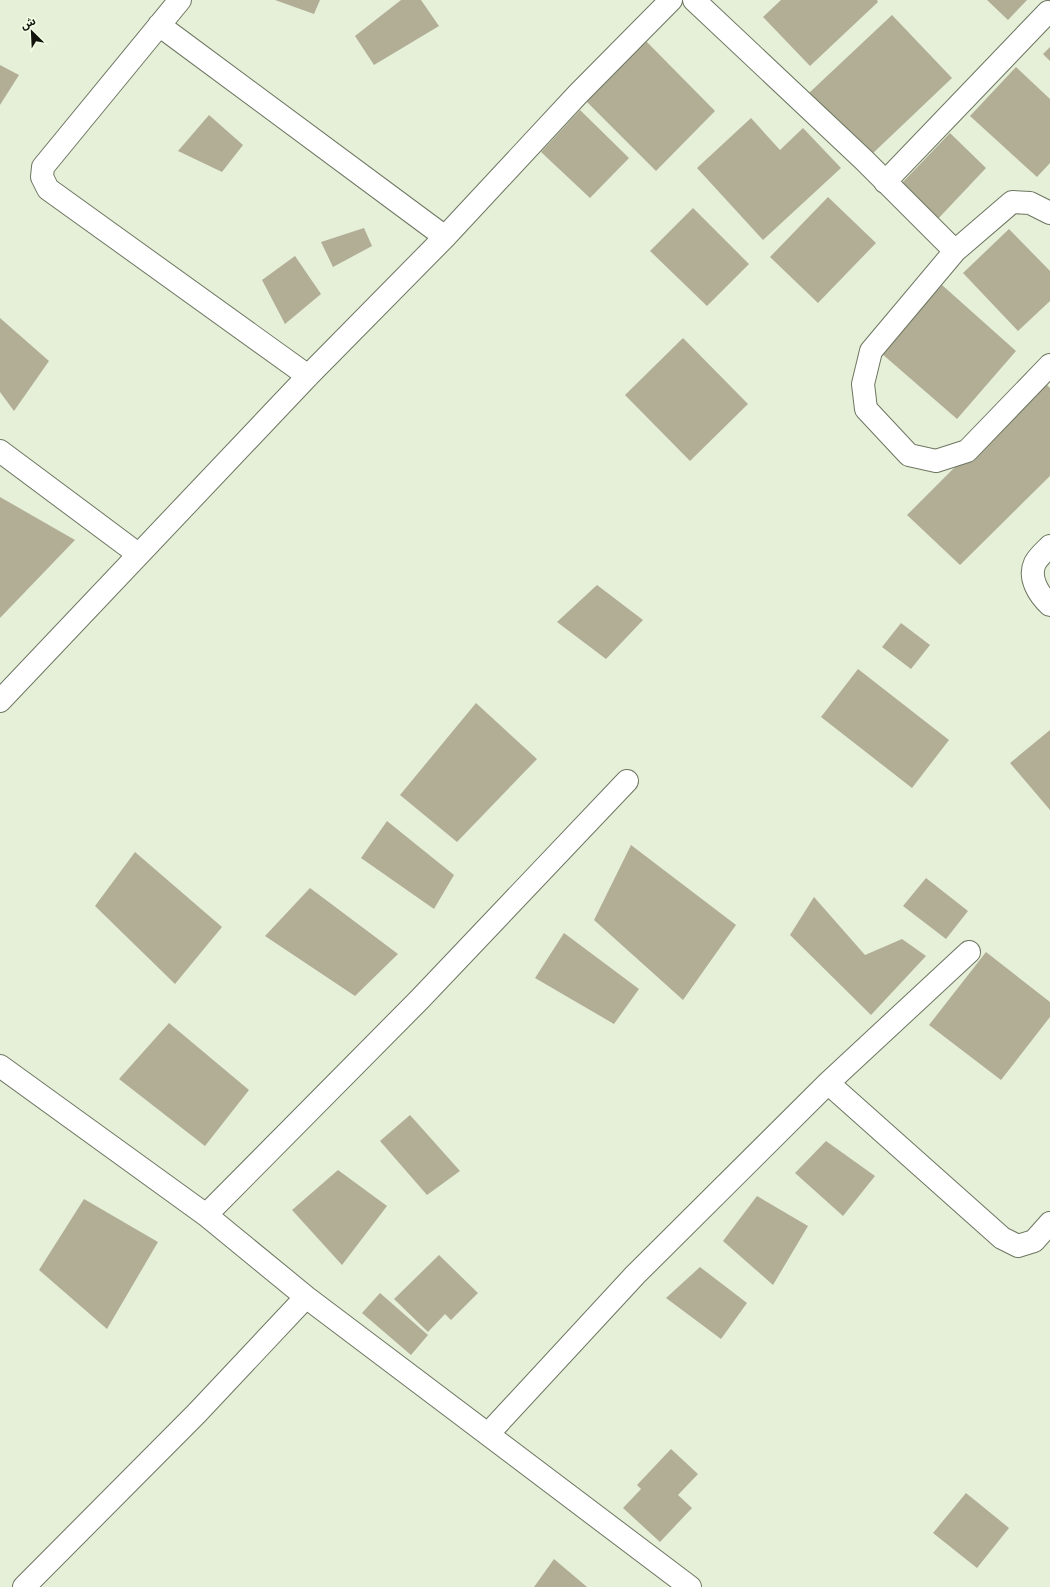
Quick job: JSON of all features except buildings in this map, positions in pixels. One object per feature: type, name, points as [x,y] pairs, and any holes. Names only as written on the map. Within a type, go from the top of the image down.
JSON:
[{"type":"street","points":[[180,0],[43,168],[42,177],[48,189],[308,376]]},
{"type":"street","points":[[0,701],[308,376],[445,237],[578,94],[671,0]]},
{"type":"street","points":[[694,0],[864,160],[955,251]]},
{"type":"street","points":[[885,182],[1048,12]]},
{"type":"street","points":[[159,25],[445,237]]},
{"type":"street","points":[[1050,213],[1030,203],[1012,202],[955,251],[871,351],[863,384],[866,410],[909,455],[936,461],[967,452],[1050,365]]},
{"type":"street","points":[[0,451],[138,554]]},
{"type":"street","points":[[1050,546],[1036,562],[1032,572],[1036,588],[1050,605]]},
{"type":"street","points":[[206,1215],[420,999],[627,781]]},
{"type":"street","points":[[488,1434],[635,1275],[828,1082],[969,952]]},
{"type":"street","points":[[0,1066],[206,1215],[306,1297],[690,1587]]},
{"type":"street","points":[[828,1082],[1002,1238],[1018,1246],[1034,1242],[1050,1223]]},
{"type":"street","points":[[24,1587],[197,1414],[306,1297]]}]
